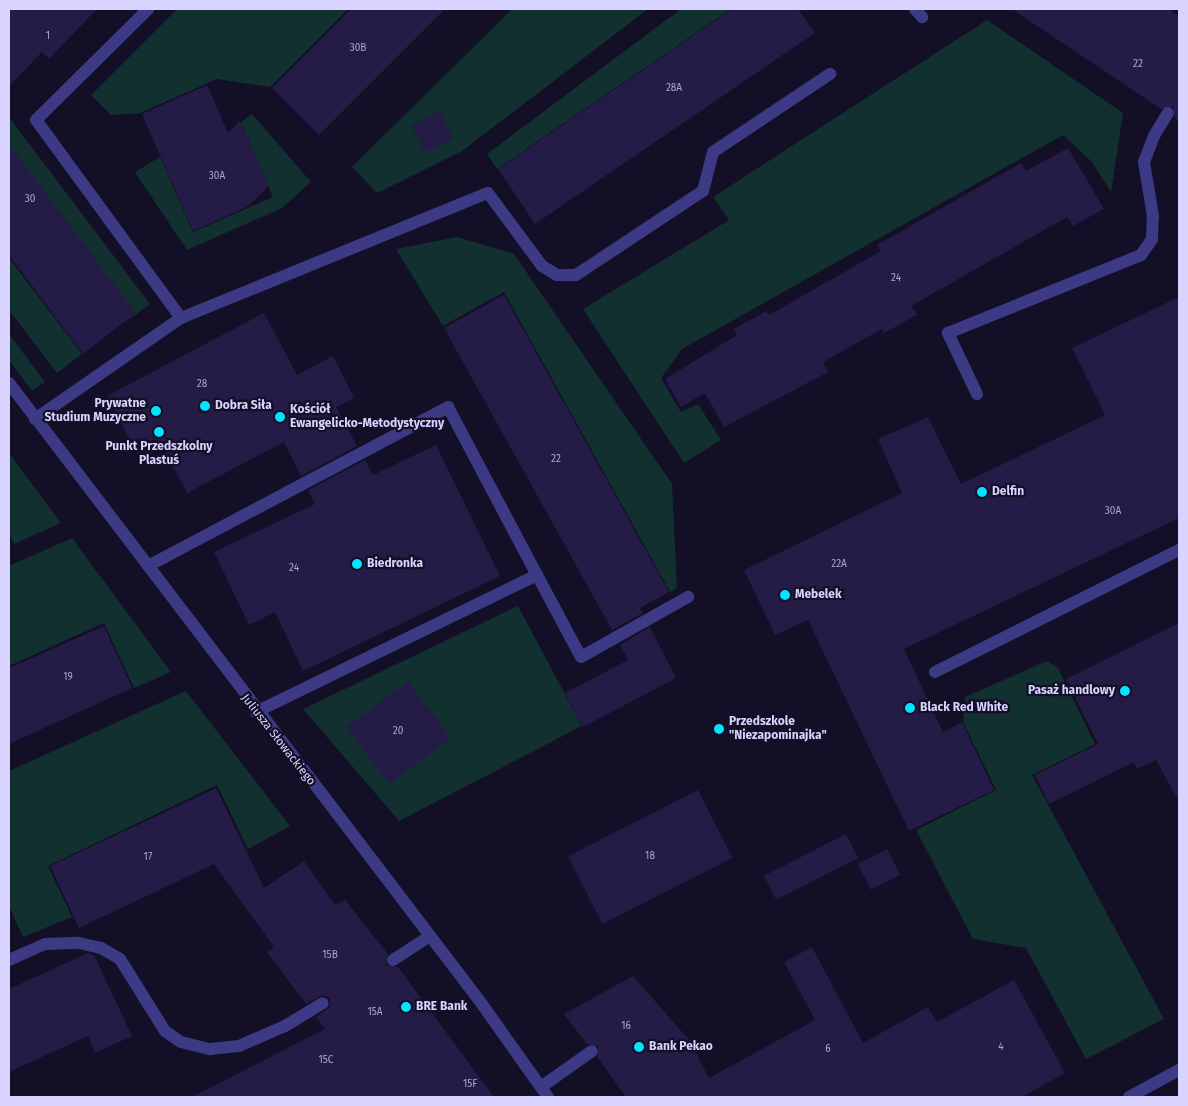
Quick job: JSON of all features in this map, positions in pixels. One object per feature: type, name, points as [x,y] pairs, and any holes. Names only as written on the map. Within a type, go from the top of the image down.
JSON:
[{"type":"street","points":[[148,9],[36,120],[180,318]]},
{"type":"street","points":[[35,419],[180,318],[488,193],[542,266],[557,275],[576,275],[703,191],[713,152],[830,74]]},
{"type":"street","points":[[977,394],[948,333],[1141,255],[1152,239],[1153,216],[1144,162],[1154,136],[1168,113]]},
{"type":"street","name":"Juliusza Słowackiego","points":[[9,383],[256,712],[430,936],[544,1092]]},
{"type":"street","points":[[148,566],[448,407],[581,657],[688,597]]},
{"type":"street","points":[[936,672],[1179,550]]},
{"type":"street","points":[[256,712],[537,575]]},
{"type":"street","points":[[393,960],[430,936]]},
{"type":"street","points":[[9,960],[45,944],[79,943],[101,948],[120,959],[165,1031],[181,1042],[210,1048],[239,1046],[285,1026],[324,1003]]},
{"type":"street","points":[[544,1092],[592,1051]]},
{"type":"street","points":[[1129,1097],[1179,1070]]},
{"type":"green space","points":[[177,9],[348,9],[270,87],[217,79],[140,113],[111,115],[91,95]]},
{"type":"green space","points":[[512,9],[648,9],[462,151],[377,193],[352,167]]},
{"type":"green space","points":[[681,9],[731,9],[497,169],[487,154]]},
{"type":"green space","points":[[987,20],[1123,113],[1111,192],[1092,162],[1063,135],[682,349],[661,378],[681,412],[698,404],[721,440],[684,463],[583,309],[729,220],[713,197]]},
{"type":"green space","points":[[252,114],[311,182],[282,208],[187,250],[135,172],[160,157],[193,232],[273,197],[241,122]]},
{"type":"green space","points":[[9,117],[150,304],[130,319],[9,159]]},
{"type":"green space","points":[[457,237],[514,254],[672,484],[677,588],[670,592],[504,292],[443,326],[396,249]]},
{"type":"green space","points":[[9,258],[82,354],[57,373],[9,310]]},
{"type":"green space","points":[[9,334],[45,382],[32,391],[9,360]]},
{"type":"green space","points":[[9,453],[61,523],[14,544],[9,533]]},
{"type":"green space","points":[[72,538],[171,672],[134,688],[104,623],[9,666],[9,566]]},
{"type":"green space","points":[[518,606],[582,726],[399,821],[303,709]]},
{"type":"green space","points":[[1047,661],[1058,668],[1095,744],[1032,775],[1164,1019],[1086,1059],[1026,948],[973,939],[916,830],[996,790],[963,722],[965,697]]},
{"type":"green space","points":[[186,691],[290,826],[248,849],[217,785],[48,866],[72,917],[23,937],[9,906],[9,771]]},
{"type":"building","points":[[9,9],[97,9],[49,59],[42,52],[9,86]]},
{"type":"building","points":[[351,9],[445,9],[319,135],[272,88]]},
{"type":"building","points":[[732,9],[798,9],[815,33],[535,224],[498,169]]},
{"type":"building","points":[[1012,9],[1169,9],[1179,17],[1179,121],[1175,118],[1173,106],[1161,109]]},
{"type":"building","points":[[207,85],[228,133],[240,121],[269,186],[247,207],[193,231],[142,114]]},
{"type":"building","points":[[440,111],[453,138],[424,152],[411,125]]},
{"type":"building","points":[[9,144],[136,313],[83,354],[9,255]]},
{"type":"building","points":[[1068,148],[1104,209],[1073,226],[1067,217],[911,306],[917,315],[884,333],[882,329],[823,362],[828,372],[724,427],[705,393],[681,407],[665,379],[737,335],[734,329],[766,311],[769,315],[881,251],[877,245],[1021,163],[1026,171]]},
{"type":"building","points":[[504,295],[669,592],[640,608],[643,613],[612,630],[444,328]]},
{"type":"building","points":[[1179,297],[1179,518],[904,649],[943,732],[962,722],[994,790],[909,831],[808,620],[775,635],[744,570],[902,493],[878,439],[928,417],[961,484],[1105,415],[1072,348]]},
{"type":"building","points":[[264,313],[297,375],[333,356],[354,398],[336,407],[357,446],[301,476],[284,442],[187,493],[162,446],[139,458],[107,396]]},
{"type":"building","name":"Biedronka","points":[[436,445],[500,576],[303,671],[275,612],[249,625],[214,552],[315,504],[308,490],[365,460],[373,475]]},
{"type":"building","points":[[1179,623],[1179,802],[1156,760],[1137,769],[1134,762],[1049,804],[1035,775],[1098,744],[1066,679]]},
{"type":"building","points":[[104,626],[132,688],[9,744],[9,668]]},
{"type":"building","points":[[650,627],[676,678],[583,727],[565,693],[628,660],[620,645]]},
{"type":"building","points":[[408,681],[451,738],[389,784],[347,727]]},
{"type":"building","points":[[216,788],[264,888],[304,861],[335,905],[345,900],[388,954],[386,965],[398,967],[494,1097],[192,1097],[325,1029],[316,1017],[330,1007],[330,998],[322,995],[306,1004],[267,952],[274,947],[214,864],[79,928],[50,866]]},
{"type":"building","points":[[698,790],[733,858],[602,924],[568,856]]},
{"type":"building","points":[[846,834],[858,858],[776,900],[764,876]]},
{"type":"building","points":[[887,849],[900,875],[871,890],[858,864]]},
{"type":"building","points":[[812,947],[863,1043],[928,1007],[937,1022],[1014,980],[1065,1073],[1022,1097],[626,1097],[597,1057],[598,1046],[587,1044],[564,1014],[633,976],[689,1040],[709,1078],[815,1020],[784,962]]},
{"type":"building","points":[[88,953],[94,955],[132,1036],[95,1053],[88,1036],[9,1072],[9,989]]},
{"type":"place","name":"Dobra Siła","points":[[205,406]]},
{"type":"place","name":"Prywatne Studium Muzyczne","points":[[156,411]]},
{"type":"place","name":"Kościół Ewangelicko-Metodystyczny","points":[[280,417]]},
{"type":"place","name":"Punkt Przedszkolny Plastuś","points":[[159,432]]},
{"type":"place","name":"Delfin","points":[[982,492]]},
{"type":"place","name":"Biedronka","points":[[357,564]]},
{"type":"place","name":"Mebelek","points":[[785,595]]},
{"type":"place","name":"Pasaż handlowy","points":[[1125,691]]},
{"type":"place","name":"Black Red White","points":[[910,708]]},
{"type":"place","name":"Przedszkole \"Niezapominajka\"","points":[[719,729]]},
{"type":"place","name":"BRE Bank","points":[[406,1007]]},
{"type":"place","name":"Bank Pekao","points":[[639,1047]]}]
